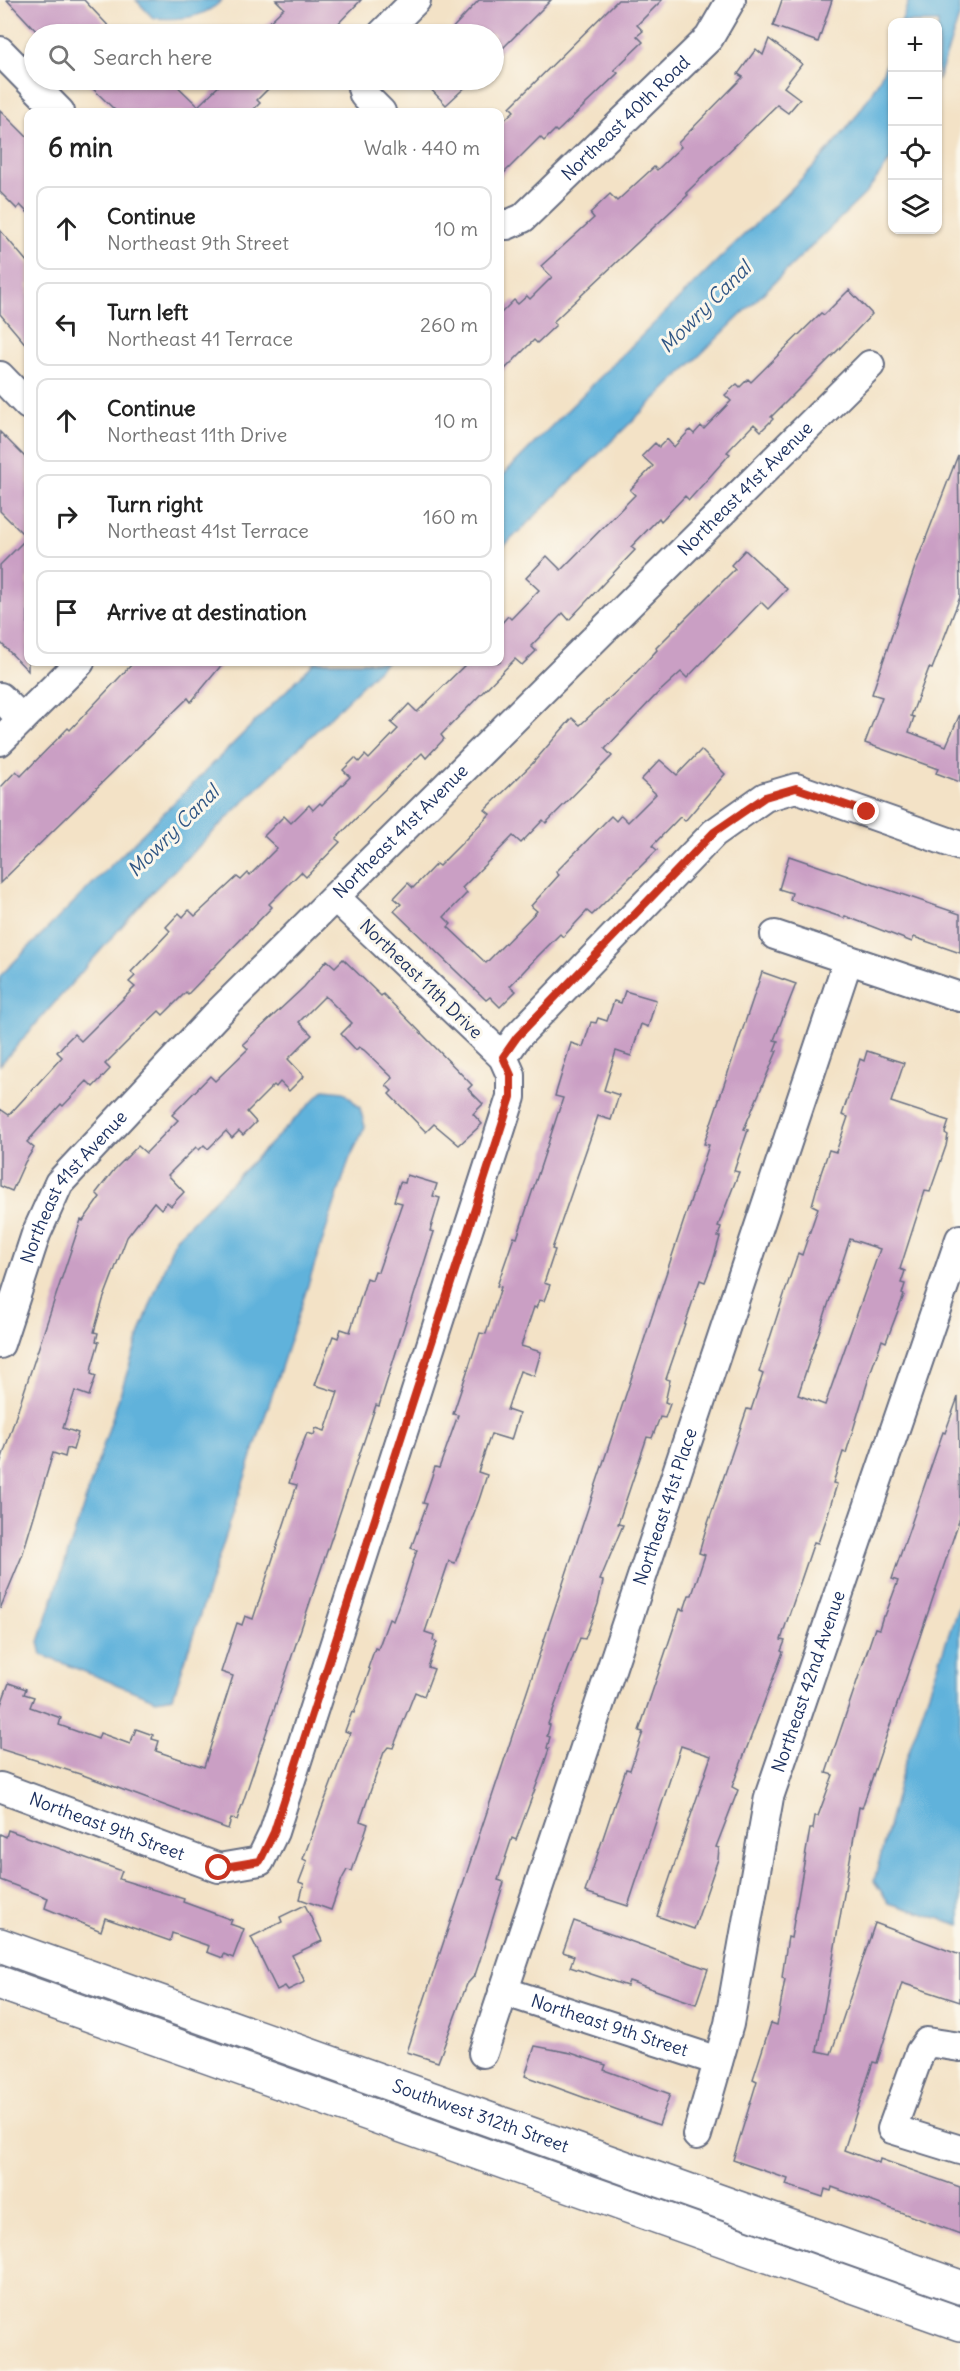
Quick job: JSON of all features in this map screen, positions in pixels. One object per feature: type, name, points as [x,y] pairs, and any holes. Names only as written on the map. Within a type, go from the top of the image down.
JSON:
[{"type":"main road","name":"Southwest 312th Street","points":[[0,1945],[960,2287]]},
{"type":"main road","name":"Southwest 312th Street","points":[[0,1983],[960,2324]]},
{"type":"street","points":[[392,24],[416,0]]},
{"type":"street","name":"Northeast 40th Road","points":[[504,224],[523,218],[709,38],[731,0]]},
{"type":"street","points":[[0,51],[24,75]]},
{"type":"street","points":[[38,90],[56,108]]},
{"type":"street","points":[[363,90],[364,95],[377,108]]},
{"type":"street","name":"Northeast 41st Avenue","points":[[0,1344],[36,1234],[59,1183],[216,1015],[870,365]]},
{"type":"street","points":[[0,376],[24,401]]},
{"type":"street","points":[[0,741],[76,666]]},
{"type":"street","points":[[0,698],[22,719]]},
{"type":"street","points":[[503,1057],[517,1037],[714,832],[765,797],[796,788],[960,846]]},
{"type":"street","name":"Northeast 11th Drive","points":[[335,897],[503,1057]]},
{"type":"street","points":[[775,935],[960,997]]},
{"type":"street","name":"Northeast 41st Place","points":[[483,2053],[848,960]]},
{"type":"street","name":"Northeast 9th Street","points":[[0,1787],[219,1868],[260,1861],[274,1832],[511,1097],[511,1075],[503,1057]]},
{"type":"street","name":"Northeast 42nd Avenue","points":[[697,2135],[729,2024],[769,1797],[960,1239]]},
{"type":"street","name":"Northeast 9th Street","points":[[503,1991],[718,2061]]},
{"type":"street","points":[[960,2047],[927,2042],[920,2052],[892,2129],[960,2150]]},
{"type":"water","points":[[136,0],[222,0],[199,15],[172,19],[153,18]]},
{"type":"water","points":[[909,0],[960,0],[960,14],[942,68],[942,18],[902,18]]},
{"type":"water","name":"Mowry Canal","points":[[888,59],[888,163],[865,194],[504,546],[504,474],[663,314],[793,188],[841,135],[880,79]]},
{"type":"water","name":"Mowry Canal","points":[[311,666],[382,666],[151,893],[0,1065],[0,976]]},
{"type":"water","points":[[324,1090],[344,1092],[360,1108],[365,1127],[349,1160],[173,1697],[156,1700],[42,1655],[39,1642],[142,1327],[175,1239]]},
{"type":"water","points":[[960,1601],[960,1925],[889,1903],[874,1881],[904,1766]]},
{"type":"building","points":[[7,0],[84,0],[107,24],[30,24]]},
{"type":"building","points":[[276,0],[361,0],[338,24],[267,24],[284,8]]},
{"type":"building","points":[[479,0],[551,0],[504,47],[504,24],[456,24]]},
{"type":"building","points":[[618,0],[662,0],[637,25],[643,31],[637,36],[643,42],[614,70],[618,73],[557,132],[555,130],[544,141],[540,137],[504,173],[504,120],[514,111],[510,107]]},
{"type":"building","points":[[782,0],[832,0],[818,42],[773,26]]},
{"type":"building","points":[[769,39],[802,64],[784,87],[800,99],[788,113],[777,105],[686,193],[688,195],[553,322],[556,325],[537,343],[534,340],[504,370],[504,310],[514,300],[518,304],[527,296],[530,299],[552,277],[541,266],[594,218],[590,213],[610,194],[617,201],[654,167],[657,170],[681,147],[678,143],[743,77],[738,74],[756,49],[763,55]]},
{"type":"building","points":[[94,90],[181,90],[198,106],[215,90],[267,90],[257,100],[260,103],[255,108],[113,108]]},
{"type":"building","points":[[432,90],[462,90],[446,105]]},
{"type":"building","points":[[0,110],[24,134],[24,209],[20,205],[17,209],[0,192]]},
{"type":"building","points":[[0,230],[24,258],[24,342],[0,314]]},
{"type":"building","points":[[849,290],[872,314],[771,417],[773,419],[761,431],[754,424],[727,452],[730,454],[689,500],[685,496],[661,521],[659,518],[631,547],[635,550],[569,620],[563,613],[531,646],[536,651],[522,665],[515,659],[441,735],[444,739],[426,758],[422,753],[374,800],[336,839],[340,842],[306,877],[301,872],[269,904],[272,907],[188,994],[186,992],[163,1015],[159,1011],[105,1064],[110,1069],[93,1087],[87,1081],[63,1106],[61,1104],[27,1142],[34,1148],[12,1191],[0,1186],[0,1109],[9,1115],[62,1057],[57,1052],[67,1041],[74,1034],[81,1041],[135,987],[129,982],[135,976],[131,972],[170,931],[166,927],[179,913],[183,917],[189,910],[195,916],[237,877],[241,880],[248,873],[250,875],[277,848],[264,836],[284,816],[291,823],[309,805],[313,810],[320,803],[322,805],[350,777],[343,770],[355,758],[359,762],[365,755],[369,759],[398,729],[391,723],[409,704],[417,712],[464,666],[504,666],[504,620],[508,616],[511,619],[539,590],[526,578],[547,556],[561,570],[635,495],[630,490],[653,466],[642,456],[655,443],[659,447],[667,439],[674,447],[690,430],[694,434],[701,426],[704,429],[731,401],[725,395],[737,384],[740,387],[748,379],[751,382],[821,313],[824,315]]},
{"type":"building","points":[[0,432],[24,456],[24,535],[0,511]]},
{"type":"building","points":[[958,455],[960,597],[932,669],[929,668],[911,716],[914,717],[909,732],[946,746],[960,714],[960,782],[936,773],[938,769],[865,743],[882,697],[872,694],[916,564]]},
{"type":"building","points":[[24,541],[24,666],[28,666],[28,671],[0,642],[0,565]]},
{"type":"building","points":[[745,550],[787,589],[768,609],[761,602],[687,678],[681,672],[656,695],[605,749],[612,756],[546,823],[543,820],[521,843],[513,836],[462,888],[467,893],[444,917],[451,924],[448,927],[486,963],[537,911],[531,906],[559,875],[556,872],[611,816],[616,821],[621,815],[628,822],[656,794],[641,780],[660,760],[677,775],[701,750],[725,774],[685,821],[680,817],[652,846],[657,850],[592,915],[587,911],[563,937],[560,934],[537,957],[510,986],[516,991],[500,1007],[490,997],[486,1000],[394,911],[401,904],[394,898],[408,883],[413,888],[436,864],[439,866],[462,843],[490,814],[485,810],[532,764],[572,718],[580,725],[630,679],[657,650],[656,648],[735,569],[731,565]]},
{"type":"building","points":[[130,666],[221,666],[191,702],[188,698],[0,883],[0,788],[16,771],[21,776],[68,728],[70,730]]},
{"type":"building","points":[[789,856],[960,914],[960,953],[914,937],[912,942],[845,916],[844,918],[790,900],[792,893],[779,889]]},
{"type":"building","points":[[343,959],[381,996],[383,994],[472,1085],[468,1089],[483,1104],[473,1114],[482,1124],[459,1145],[434,1124],[426,1132],[389,1094],[392,1091],[386,1085],[393,1078],[364,1050],[359,1047],[356,1050],[341,1034],[352,1023],[325,996],[299,1022],[312,1035],[288,1059],[304,1076],[289,1091],[280,1082],[276,1087],[274,1085],[247,1112],[256,1122],[243,1135],[239,1131],[232,1138],[226,1131],[208,1149],[204,1145],[199,1150],[196,1147],[168,1175],[184,1192],[171,1206],[167,1202],[161,1209],[154,1202],[127,1237],[103,1300],[94,1332],[98,1333],[96,1341],[99,1342],[91,1374],[96,1376],[89,1396],[75,1391],[63,1428],[78,1433],[73,1450],[67,1448],[65,1457],[53,1453],[22,1556],[0,1609],[0,1464],[81,1220],[83,1221],[100,1197],[96,1193],[114,1170],[138,1146],[146,1153],[178,1120],[172,1115],[210,1076],[215,1081],[248,1049],[243,1044],[304,987],[327,960],[335,967]]},
{"type":"building","points":[[762,972],[796,984],[774,1040],[778,1041],[774,1051],[777,1051],[744,1129],[748,1130],[734,1171],[739,1172],[718,1226],[721,1227],[718,1237],[720,1237],[713,1261],[705,1282],[700,1280],[666,1379],[670,1380],[665,1402],[670,1404],[665,1418],[660,1417],[652,1438],[647,1437],[618,1524],[623,1525],[600,1580],[603,1581],[598,1604],[585,1639],[580,1638],[548,1724],[550,1725],[547,1736],[550,1737],[547,1748],[549,1749],[516,1840],[512,1838],[498,1880],[504,1882],[475,1975],[467,1984],[438,2062],[407,2052],[709,1145],[704,1144]]},
{"type":"building","points":[[625,991],[656,1000],[648,1027],[641,1024],[631,1056],[616,1051],[604,1090],[619,1095],[611,1120],[598,1116],[552,1249],[555,1250],[544,1283],[550,1285],[544,1301],[539,1300],[536,1308],[534,1307],[521,1346],[541,1352],[534,1376],[520,1371],[507,1410],[519,1414],[511,1440],[491,1434],[478,1472],[487,1475],[479,1500],[455,1563],[449,1561],[425,1632],[434,1635],[433,1640],[437,1642],[428,1667],[434,1669],[424,1696],[415,1692],[393,1748],[388,1747],[384,1752],[360,1821],[368,1824],[352,1871],[347,1870],[342,1879],[331,1910],[300,1899],[304,1884],[299,1882],[307,1861],[303,1859],[350,1733],[345,1731],[370,1669],[368,1668],[375,1648],[378,1649],[389,1619],[393,1621],[407,1582],[417,1550],[411,1548],[427,1504],[423,1503],[435,1467],[439,1468],[458,1415],[453,1414],[480,1333],[486,1334],[501,1287],[497,1286],[514,1237],[517,1238],[563,1098],[555,1096],[571,1043],[583,1047],[591,1022],[596,1023],[598,1018],[607,1021],[614,1001],[621,1003]]},
{"type":"building","points":[[867,1051],[904,1063],[891,1102],[949,1121],[945,1133],[948,1135],[946,1146],[930,1192],[925,1191],[900,1269],[905,1271],[901,1283],[905,1284],[902,1294],[904,1295],[886,1342],[882,1340],[871,1371],[846,1453],[843,1452],[833,1483],[837,1484],[826,1520],[818,1543],[814,1542],[785,1627],[781,1640],[785,1641],[781,1651],[783,1652],[732,1787],[738,1790],[716,1847],[719,1848],[718,1859],[694,1929],[657,1916],[711,1756],[681,1746],[628,1906],[585,1892],[626,1769],[630,1770],[643,1732],[639,1731],[680,1609],[684,1610],[689,1595],[692,1595],[705,1555],[699,1553],[705,1532],[747,1409],[751,1410],[763,1374],[759,1372],[798,1253],[802,1255],[818,1208],[812,1205],[821,1173],[829,1150],[836,1152],[848,1117],[842,1115],[860,1059],[864,1061]],"holes":[[[850,1239],[880,1249],[825,1405],[798,1395]]]},
{"type":"building","points":[[407,1175],[437,1184],[433,1196],[440,1198],[430,1231],[434,1232],[379,1406],[376,1405],[237,1820],[231,1819],[228,1829],[83,1775],[0,1749],[0,1707],[9,1683],[26,1689],[24,1694],[34,1697],[30,1707],[61,1718],[59,1725],[98,1739],[100,1733],[130,1744],[136,1729],[153,1735],[152,1739],[159,1741],[156,1751],[204,1767],[233,1676],[221,1672],[237,1623],[242,1625],[245,1616],[253,1619],[297,1485],[289,1483],[295,1464],[307,1433],[314,1435],[316,1428],[325,1431],[338,1392],[315,1385],[333,1336],[338,1338],[341,1329],[350,1332],[367,1278],[372,1280],[375,1271],[378,1272],[402,1203],[394,1201],[400,1182],[405,1183]]},
{"type":"building","points":[[958,1397],[960,1518],[862,1808],[859,1807],[817,2051],[831,2054],[875,1923],[960,1955],[960,2002],[902,1983],[877,2063],[873,2062],[844,2150],[879,2163],[880,2159],[960,2187],[960,2234],[832,2187],[831,2191],[825,2189],[823,2197],[786,2185],[788,2179],[733,2160],[757,2081],[753,2079],[771,2023],[777,2025],[785,1979],[782,1978],[788,1937],[791,1938],[810,1829],[813,1829],[815,1816],[818,1816],[833,1775],[826,1773],[875,1628],[879,1629],[898,1581],[892,1579],[943,1432],[945,1433]]},
{"type":"building","points":[[8,1830],[122,1871],[119,1879],[184,1899],[183,1902],[232,1920],[230,1924],[244,1929],[233,1958],[224,1954],[223,1958],[207,1952],[209,1946],[172,1933],[170,1941],[105,1918],[101,1931],[45,1908],[48,1898],[0,1880],[0,1834],[6,1837]]},
{"type":"building","points":[[305,1905],[322,1941],[292,1955],[305,1982],[288,1990],[285,1986],[277,1990],[251,1937],[282,1922],[280,1917]]},
{"type":"building","points":[[574,1921],[708,1969],[696,2004],[629,1981],[627,1986],[570,1967],[574,1956],[563,1952]]},
{"type":"building","points":[[535,2046],[571,2053],[606,2065],[604,2070],[670,2094],[659,2125],[525,2076]]},
{"type":"route","points":[[219,1868],[260,1861],[274,1832],[511,1097],[511,1075],[503,1057],[517,1037],[714,832],[765,797],[796,788],[867,812]]}]
